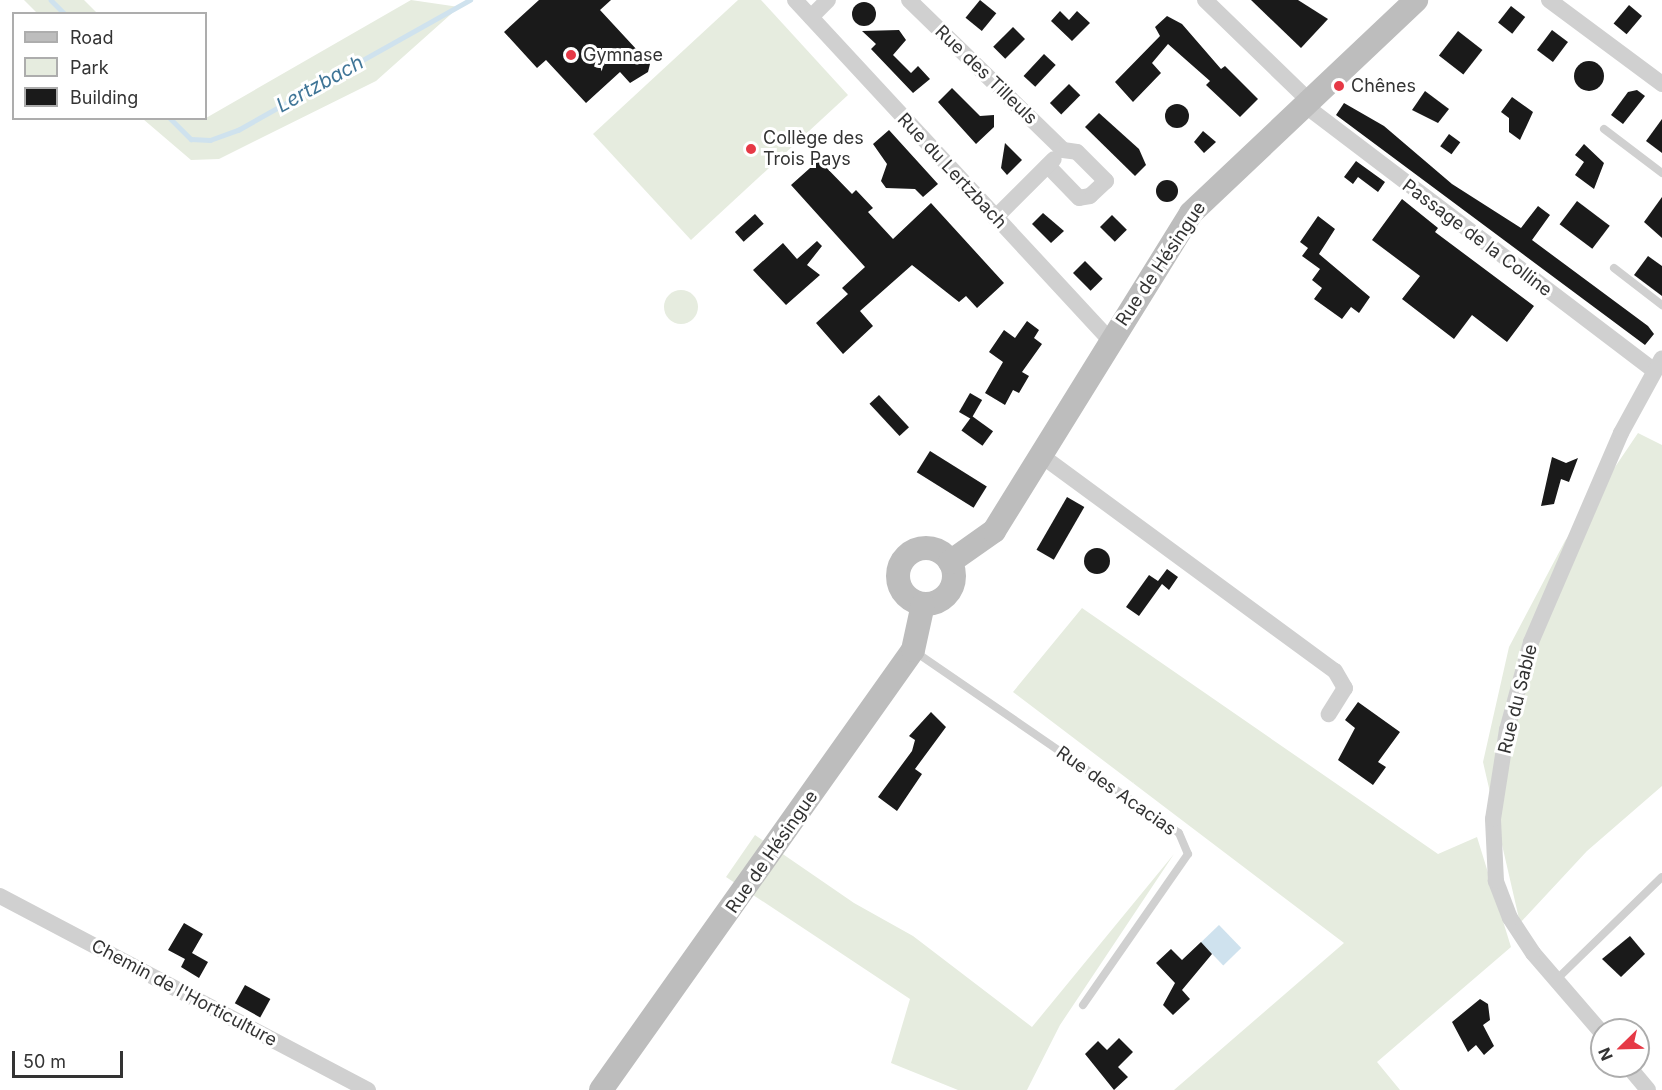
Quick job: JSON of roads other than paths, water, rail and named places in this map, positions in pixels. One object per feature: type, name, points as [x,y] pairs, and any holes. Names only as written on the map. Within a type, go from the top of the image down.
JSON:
[{"type":"main road","name":"Rue de Hésingue","points":[[950,562],[994,531],[1042,456],[1110,340],[1191,213],[1305,101],[1416,0]]},
{"type":"main road","points":[[920,549],[942,553],[950,562],[951,587],[940,600],[923,604],[900,587],[899,568],[920,549]]},
{"type":"main road","name":"Rue de Hésingue","points":[[601,1090],[913,650],[923,604]]},
{"type":"street","name":"Rue du Lertzbach","points":[[795,0],[1110,340]]},
{"type":"street","points":[[811,17],[828,0]]},
{"type":"street","name":"Rue des Tilleuls","points":[[909,0],[1063,150],[1077,152],[1106,181],[1090,196],[1079,198],[1048,166]]},
{"type":"street","name":"Passage de la Colline","points":[[1205,0],[1305,101],[1658,364]]},
{"type":"street","points":[[1549,0],[1662,84]]},
{"type":"street","points":[[995,218],[1063,150]]},
{"type":"street","name":"Rue du Sable","points":[[1590,1019],[1520,934],[1496,881],[1493,819],[1500,772],[1531,642],[1658,364]]},
{"type":"street","points":[[1042,456],[1335,671],[1345,688],[1329,714]]},
{"type":"street","name":"Chemin de l'Horticulture","points":[[0,896],[369,1090]]},
{"type":"street","points":[[1638,1078],[1648,1090]]},
{"type":"lane","points":[[1604,129],[1662,173]]},
{"type":"lane","points":[[1614,268],[1662,305]]},
{"type":"lane","name":"Rue des Acacias","points":[[913,650],[1179,832],[1188,854],[1083,1005]]},
{"type":"lane","points":[[1557,979],[1662,877]]},
{"type":"water","points":[[1219,925],[1241,948],[1223,965],[1201,942]]},
{"type":"waterway","name":"Lertzbach","points":[[51,0],[63,12]]},
{"type":"waterway","name":"Lertzbach","points":[[172,120],[191,139],[210,140],[238,130],[470,0]]},
{"type":"place","name":"Gymnase","points":[[571,55]]},
{"type":"place","name":"Chênes","points":[[1339,86]]},
{"type":"place","name":"Collège des Trois Pays","points":[[751,149]]}]
